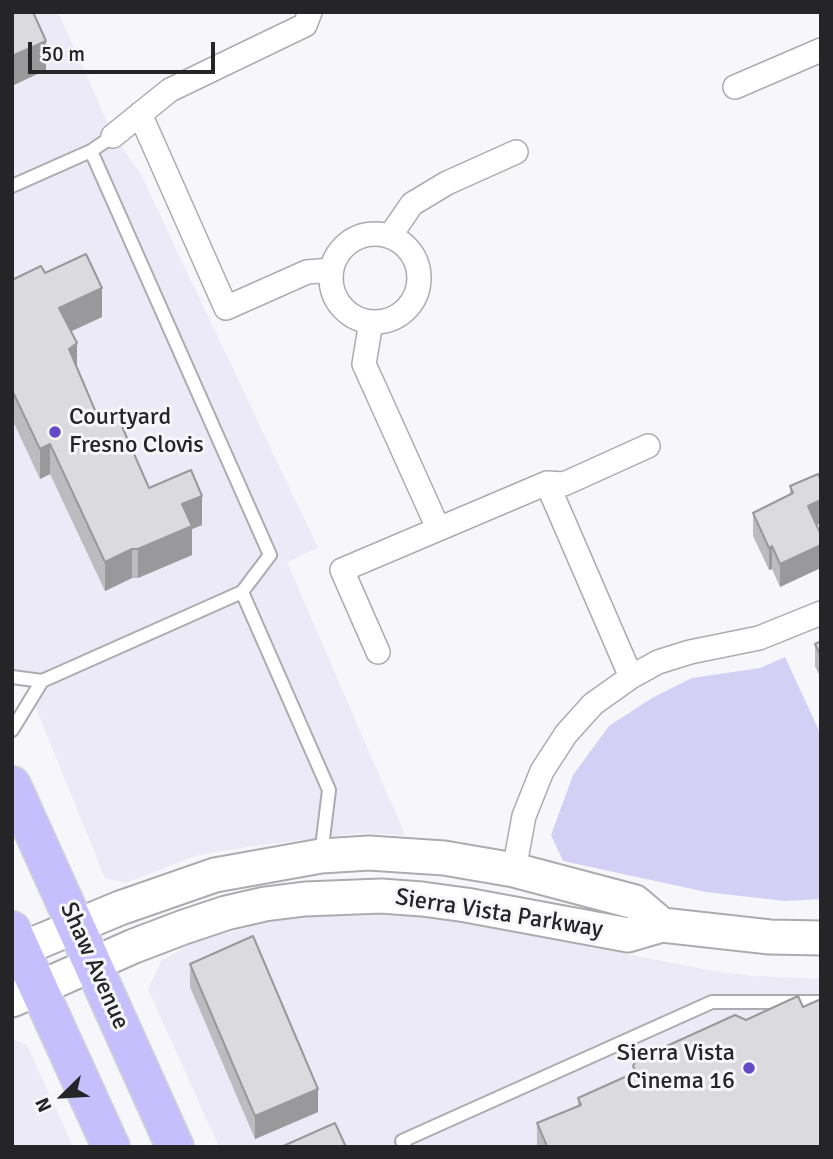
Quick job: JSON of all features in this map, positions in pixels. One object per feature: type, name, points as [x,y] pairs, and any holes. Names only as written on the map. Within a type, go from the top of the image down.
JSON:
[{"type":"main road","name":"Shaw Avenue","points":[[12,785],[175,1147]]},
{"type":"main road","name":"Sierra Vista Parkway","points":[[15,944],[76,926],[215,875],[321,856],[382,853],[444,858],[514,870],[635,902],[662,925]]},
{"type":"main road","points":[[265,904],[353,877],[402,876],[487,886],[498,884],[514,870]]},
{"type":"main road","name":"Sierra Vista Parkway","points":[[25,994],[94,963],[226,913],[265,904],[327,898],[381,896],[466,905],[628,935],[662,925],[770,937],[821,938]]},
{"type":"main road","points":[[15,944],[25,994],[111,1147]]},
{"type":"street","points":[[113,136],[170,90],[305,25],[310,12]]},
{"type":"street","points":[[735,86],[821,50]]},
{"type":"street","points":[[140,114],[226,308],[307,272],[331,270]]},
{"type":"street","points":[[390,236],[412,204],[447,183],[516,152]]},
{"type":"street","points":[[375,233],[390,236],[404,244],[414,256],[419,270],[419,286],[415,298],[407,309],[396,317],[371,322],[358,319],[347,312],[337,300],[331,286],[331,270],[346,244],[375,233]]},
{"type":"street","points":[[371,322],[364,364],[438,528]]},
{"type":"street","points":[[378,652],[342,570],[547,483],[564,484],[648,446]]},
{"type":"street","points":[[547,483],[631,677]]},
{"type":"street","points":[[514,870],[524,816],[542,771],[566,734],[593,704],[658,662],[759,638],[821,614]]},
{"type":"lane","points":[[12,186],[91,152],[113,136]]},
{"type":"lane","points":[[12,677],[42,681],[242,592],[270,555],[91,152]]},
{"type":"lane","points":[[242,592],[329,790],[321,856]]},
{"type":"lane","points":[[12,730],[42,681]]},
{"type":"lane","points":[[404,1144],[712,1002],[821,1002]]},
{"type":"shaded area","points":[[12,12],[58,12],[110,128],[141,175],[318,548],[287,562],[405,835],[360,833],[246,847],[195,856],[126,883],[105,878],[24,679],[12,674]]},
{"type":"shaded area","points":[[785,657],[821,735],[821,899],[785,901],[706,892],[563,861],[551,835],[573,775],[609,726],[652,698],[692,678],[760,668]]},
{"type":"shaded area","points":[[360,913],[406,914],[451,920],[719,972],[821,979],[821,1147],[219,1147],[148,989],[161,961],[196,941],[261,924],[297,917]]},
{"type":"shaded area","points":[[12,1039],[27,1045],[73,1147],[12,1147]]},
{"type":"building","points":[[12,12],[33,12],[46,41],[12,56]]},
{"type":"building","name":"Courtyard Fresno Clovis","points":[[86,254],[102,288],[59,308],[77,343],[69,349],[100,422],[117,415],[149,488],[191,470],[202,496],[182,504],[192,526],[105,562],[50,444],[40,449],[12,390],[12,280],[41,266],[45,273]]},
{"type":"building","points":[[818,474],[821,480],[821,500],[808,506],[821,535],[821,545],[780,564],[772,546],[769,548],[753,513],[793,493],[790,486]]},
{"type":"building","points":[[821,641],[821,656],[815,644]]},
{"type":"building","points":[[253,936],[318,1089],[255,1116],[190,964]]},
{"type":"building","name":"Sierra Vista Cinema 16","points":[[798,996],[803,1007],[821,999],[821,1147],[546,1147],[537,1123],[581,1105],[578,1098],[636,1072],[633,1066],[636,1060],[735,1015],[746,1020]]},
{"type":"building","points":[[335,1123],[346,1147],[281,1147]]},
{"type":"place","name":"Courtyard Fresno Clovis","points":[[55,432]]},
{"type":"place","name":"Sierra Vista Cinema 16","points":[[749,1068]]}]
